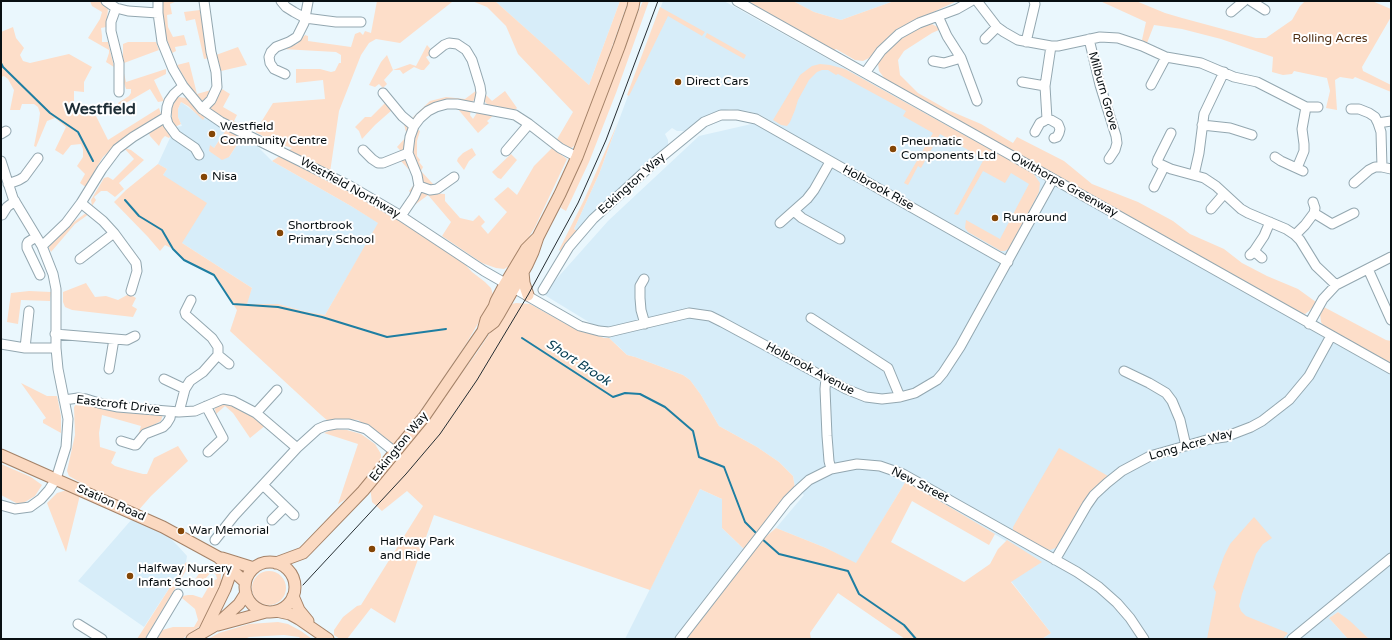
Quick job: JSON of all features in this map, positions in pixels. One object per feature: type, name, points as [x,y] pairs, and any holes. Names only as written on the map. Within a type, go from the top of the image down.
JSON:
[{"type":"main road","name":"Eckington Way","points":[[291,574],[303,553],[358,496],[424,417],[483,331],[494,322],[516,291],[538,237],[577,157],[597,108],[635,3]]},
{"type":"main road","name":"Eckington Way","points":[[516,291],[526,249],[538,237]]},
{"type":"main road","points":[[516,291],[524,283],[523,272]]},
{"type":"main road","name":"Eckington Way","points":[[483,331],[486,320],[496,301],[516,291]]},
{"type":"main road","name":"Station Road","points":[[1,455],[163,527],[218,557],[254,568]]},
{"type":"main road","name":"Eckington Way","points":[[254,568],[260,564],[276,563],[303,553]]},
{"type":"main road","name":"Station Road","points":[[218,557],[232,569],[245,587]]},
{"type":"main road","points":[[216,625],[271,612],[286,606],[292,596],[294,587],[291,574],[284,567],[276,563]]},
{"type":"main road","points":[[192,639],[216,625],[239,604],[248,575],[254,568]]},
{"type":"main road","points":[[203,633],[225,589],[232,569]]},
{"type":"main road","points":[[245,587],[252,604],[258,609],[290,614],[328,639]]},
{"type":"main road","points":[[292,596],[300,610],[316,630]]},
{"type":"street","points":[[106,1],[116,8],[128,11],[158,12]]},
{"type":"street","name":"Westfield Northway","points":[[158,1],[162,42],[173,69],[183,86],[202,109],[221,122],[350,186],[401,216],[516,291]]},
{"type":"street","points":[[202,109],[211,100],[217,87],[216,72],[211,52],[204,1]]},
{"type":"street","points":[[281,1],[294,12],[305,18],[336,22],[360,22]]},
{"type":"street","name":"Owlthorpe Greenway","points":[[737,1],[1391,369]]},
{"type":"street","points":[[865,73],[881,51],[899,34],[908,28],[971,1]]},
{"type":"street","points":[[977,1],[997,27],[1010,36],[1026,42],[1058,46],[1089,39],[1110,37],[1118,38],[1142,46],[1166,57],[1201,63],[1234,77],[1257,82],[1306,107],[1318,106]]},
{"type":"street","points":[[1026,42],[1035,4],[1034,1]]},
{"type":"street","points":[[1231,12],[1244,1]]},
{"type":"street","points":[[1251,1],[1265,10]]},
{"type":"street","points":[[285,74],[274,68],[270,63],[269,57],[274,48],[292,41],[297,37],[305,18],[308,2]]},
{"type":"street","points":[[116,8],[111,31],[119,63],[120,92]]},
{"type":"street","points":[[938,16],[961,58],[977,101]]},
{"type":"street","points":[[985,39],[997,27]]},
{"type":"street","name":"Milburn Grove","points":[[1089,39],[1100,84],[1116,136],[1121,145],[1115,150],[1109,159]]},
{"type":"street","points":[[434,53],[449,43],[457,44],[466,50],[472,60],[480,86],[481,94],[478,108]]},
{"type":"street","points":[[1048,119],[1045,86],[1051,46]]},
{"type":"street","points":[[1151,85],[1166,57]]},
{"type":"street","points":[[933,61],[944,63],[961,58]]},
{"type":"street","points":[[1194,175],[1199,154],[1204,114],[1224,72]]},
{"type":"street","points":[[1022,82],[1045,86]]},
{"type":"street","points":[[183,86],[169,101],[166,117],[168,124],[176,135],[195,148],[199,154]]},
{"type":"street","points":[[383,93],[402,116],[414,126]]},
{"type":"street","points":[[401,216],[414,198],[419,186],[417,175],[408,153],[410,137],[414,126],[428,111],[436,106],[457,104],[515,115],[530,124],[560,148],[577,157]]},
{"type":"street","points":[[1275,157],[1300,170],[1304,152],[1302,129],[1306,107]]},
{"type":"street","points":[[1352,108],[1362,114],[1369,113],[1375,117],[1382,137],[1386,168],[1375,167],[1369,170],[1354,183]]},
{"type":"street","name":"Eckington Way","points":[[542,290],[569,247],[593,219],[644,171],[704,122],[721,115],[747,116]]},
{"type":"street","name":"Holbrook Rise","points":[[747,116],[768,126],[1008,262]]},
{"type":"street","points":[[42,246],[66,223],[117,149],[133,137],[166,117]]},
{"type":"street","points":[[1035,132],[1040,123],[1048,119],[1058,124],[1060,129],[1059,133],[1054,138]]},
{"type":"street","points":[[1378,123],[1391,120]]},
{"type":"street","points":[[506,150],[530,124]]},
{"type":"street","points":[[1202,125],[1230,128],[1241,135],[1252,135]]},
{"type":"street","points":[[1171,133],[1157,162],[1164,167],[1194,175],[1211,182],[1241,209],[1295,235],[1300,240],[1316,266],[1336,285]]},
{"type":"street","points":[[363,150],[375,161],[383,163],[408,153]]},
{"type":"street","points":[[8,184],[24,177],[38,158]]},
{"type":"street","points":[[780,223],[814,190],[830,162]]},
{"type":"street","points":[[1,164],[15,201],[42,246],[53,274],[56,289],[56,348],[68,419],[68,442],[56,479],[46,494],[30,506],[15,509],[1,505]]},
{"type":"street","points":[[1154,187],[1164,167]]},
{"type":"street","points":[[419,186],[430,190],[437,189],[454,177]]},
{"type":"street","name":"Holbrook Avenue","points":[[516,291],[580,326],[588,329],[609,332],[689,313],[710,316],[846,389],[866,398],[900,398],[915,393],[926,387],[937,380],[943,372],[960,347],[1053,179]]},
{"type":"street","points":[[1211,209],[1224,194]]},
{"type":"street","points":[[2,215],[7,207],[15,201]]},
{"type":"street","points":[[1295,235],[1314,213],[1315,208],[1313,202]]},
{"type":"street","points":[[81,203],[103,221],[114,233],[136,263],[137,268],[131,291]]},
{"type":"street","points":[[794,211],[802,218],[840,239]]},
{"type":"street","points":[[1314,213],[1332,224],[1354,213]]},
{"type":"street","points":[[1262,258],[1252,252],[1264,236],[1270,222]]},
{"type":"street","points":[[80,259],[114,233]]},
{"type":"street","points":[[36,236],[27,244],[27,248],[40,275]]},
{"type":"street","points":[[1309,324],[1323,299],[1336,285],[1391,257]]},
{"type":"street","points":[[1368,269],[1390,314]]},
{"type":"street","points":[[644,279],[640,286],[640,298],[641,310],[645,324]]},
{"type":"street","points":[[121,441],[134,446],[145,434],[163,427],[175,412],[190,381],[203,372],[218,355],[218,347],[212,338],[186,315],[187,308],[191,300]]},
{"type":"street","points":[[25,348],[29,311]]},
{"type":"street","points":[[811,318],[888,368],[900,398]]},
{"type":"street","points":[[55,334],[127,340],[135,336]]},
{"type":"street","name":"Long Acre Way","points":[[1055,560],[1087,505],[1094,495],[1107,483],[1122,471],[1143,459],[1186,446],[1225,437],[1252,427],[1275,412],[1289,400],[1304,382],[1331,336]]},
{"type":"street","points":[[109,369],[114,339]]},
{"type":"street","points":[[1,344],[25,348],[56,348]]},
{"type":"street","points":[[218,355],[229,364]]},
{"type":"street","points":[[1124,371],[1166,393],[1172,400],[1180,420],[1186,446]]},
{"type":"street","points":[[826,378],[824,389],[829,461],[831,469]]},
{"type":"street","points":[[164,379],[185,389]]},
{"type":"street","points":[[256,413],[277,390]]},
{"type":"street","name":"Eastcroft Drive","points":[[64,400],[78,398],[118,407],[175,412],[195,411],[223,399],[233,401],[256,413],[297,448]]},
{"type":"street","points":[[206,406],[223,438],[208,452]]},
{"type":"street","points":[[215,540],[297,448],[318,429],[336,424],[349,424],[366,429],[395,452]]},
{"type":"street","name":"New Street","points":[[680,639],[787,501],[809,480],[831,469],[857,464],[880,466],[903,474],[1090,580],[1106,593],[1125,612],[1144,639]]},
{"type":"street","points":[[263,485],[294,515]]},
{"type":"street","points":[[272,520],[285,507]]},
{"type":"street","points":[[1292,639],[1391,558]]},
{"type":"street","points":[[151,639],[178,594]]},
{"type":"street","points":[[78,624],[102,639]]},
{"type":"shaded area","points":[[495,1],[620,1],[589,85],[563,62]]},
{"type":"shaded area","points":[[663,1],[724,1],[1044,179],[1391,375],[1391,639],[1369,639],[1338,612],[1329,618],[1348,639],[1042,639],[1051,633],[1011,581],[1041,562],[906,481],[856,564],[826,548],[776,528],[804,495],[795,488],[793,476],[779,462],[757,447],[719,426],[701,395],[690,380],[683,375],[627,355],[592,324],[543,294],[608,221],[699,136],[769,120],[759,114],[730,109],[709,114],[684,131],[677,131],[672,128],[665,134],[668,140],[668,145],[648,162],[577,231],[574,229],[599,174]]},
{"type":"shaded area","points":[[793,1],[894,1],[841,20],[814,12]]},
{"type":"shaded area","name":"Shortbrook Primary School","points":[[181,102],[204,119],[205,117],[226,130],[214,148],[209,151],[229,157],[242,137],[256,145],[272,161],[379,223],[325,315],[278,304],[246,304],[252,288],[182,243],[163,175],[167,169],[158,164],[175,127],[182,126],[178,117],[178,109]]},
{"type":"shaded area","points":[[700,489],[722,499],[722,528],[750,555],[686,639],[625,639]]},
{"type":"shaded area","name":"Halfway Nursery Infant School","points":[[132,519],[167,535],[187,556],[186,562],[144,627],[78,581]]},
{"type":"green space","points":[[90,1],[100,1],[108,9],[106,27],[101,28],[102,42],[108,42],[114,67],[106,62],[109,50],[88,38],[100,19],[102,12],[92,6]]},
{"type":"green space","points":[[162,1],[177,1],[170,4],[172,14],[167,15],[168,27],[173,37],[184,35],[187,45],[175,47],[176,51],[172,53],[165,35]]},
{"type":"green space","points":[[377,1],[472,1],[452,2],[400,43],[376,39],[369,43],[361,55],[339,111],[329,179],[392,216],[461,260],[472,272],[491,288],[493,295],[490,303],[466,344],[431,396],[394,445],[389,443],[358,420],[344,419],[328,421],[321,415],[230,331],[237,310],[214,275],[184,260],[173,249],[165,245],[160,251],[114,202],[126,190],[158,164],[167,169],[163,175],[207,203],[182,243],[252,288],[247,304],[278,304],[325,315],[378,223],[272,161],[292,148],[279,144],[255,132],[273,103],[325,99],[323,80],[296,83],[296,69],[320,69],[331,72],[335,71],[339,63],[341,63],[341,55],[336,52],[282,49],[297,44],[305,35],[308,36],[308,41],[351,47],[355,34],[360,32],[363,35],[365,31],[371,33]]},
{"type":"green space","points":[[472,1],[495,1],[589,85],[620,1],[628,1],[581,135],[574,146],[570,149],[556,141],[573,112],[518,54],[506,26],[487,7]]},
{"type":"green space","points":[[643,1],[649,1],[616,93],[589,162],[566,211],[561,208],[563,196]]},
{"type":"green space","points":[[747,1],[793,1],[814,12],[841,20],[894,1],[957,1],[897,29],[869,58],[863,61],[855,60],[836,49],[834,51]]},
{"type":"green space","name":"Rolling Acres","points":[[1100,1],[1136,1],[1165,13],[1182,18],[1256,38],[1266,38],[1292,20],[1300,6],[1305,1],[1372,1],[1391,9],[1391,17],[1362,67],[1363,71],[1391,85],[1391,92],[1355,77],[1353,79],[1340,77],[1335,80],[1337,110],[1326,108],[1330,91],[1327,78],[1294,71],[1292,74],[1283,75],[1272,72],[1273,57],[1221,39],[1182,29],[1154,25],[1147,43],[1142,40],[1146,22]]},
{"type":"green space","points":[[660,7],[705,32],[702,36],[668,16],[629,96],[627,95]]},
{"type":"green space","points":[[200,10],[209,58],[204,59],[195,19],[186,21],[184,12]]},
{"type":"green space","points":[[932,24],[941,29],[904,51],[898,60],[900,75],[918,93],[948,110],[981,124],[1013,143],[1017,137],[1064,161],[1092,184],[1138,202],[1173,221],[1190,234],[1224,249],[1242,263],[1267,276],[1298,289],[1316,302],[1313,307],[1305,314],[1301,313],[885,79],[879,71],[878,63],[891,47],[900,38],[918,28]]},
{"type":"green space","points":[[13,27],[16,38],[24,48],[20,55],[23,61],[30,63],[69,54],[92,67],[84,82],[84,92],[74,91],[74,108],[95,114],[108,140],[159,108],[161,114],[122,139],[103,157],[87,188],[80,183],[85,174],[77,166],[83,157],[83,149],[81,144],[71,145],[63,155],[55,150],[66,127],[55,118],[47,121],[36,147],[34,146],[40,113],[38,107],[34,104],[22,104],[20,110],[10,110],[14,90],[8,79],[4,76],[1,77],[1,32]]},
{"type":"green space","points":[[707,33],[746,55],[744,59],[705,37]]},
{"type":"green space","points":[[128,42],[156,42],[159,50],[124,63],[123,44]]},
{"type":"green space","points":[[427,45],[434,53],[426,57],[430,63],[424,70],[414,67],[403,74],[400,70],[393,70],[410,64],[416,66]]},
{"type":"green space","points":[[238,47],[247,65],[221,71],[216,55]]},
{"type":"green space","points":[[387,55],[393,70],[384,80],[387,84],[383,88],[379,84],[375,87],[369,85],[381,62]]},
{"type":"green space","points":[[189,62],[197,94],[211,90],[205,101],[199,101],[190,90],[177,65]]},
{"type":"green space","points":[[820,64],[845,69],[1033,173],[1040,183],[1039,192],[1011,247],[1005,251],[1001,251],[968,232],[965,228],[966,220],[1000,239],[1029,184],[1011,173],[1005,183],[983,171],[958,215],[954,214],[984,159],[940,134],[921,168],[918,166],[908,185],[904,183],[933,133],[903,116],[906,111],[838,74],[836,75],[828,70],[817,72],[809,80],[798,100],[790,122],[787,126],[781,125],[773,120],[800,75],[812,66]]},
{"type":"green space","points":[[123,69],[126,82],[166,69],[166,74],[154,80],[164,101],[158,102],[150,89],[119,107],[118,103],[131,93],[131,89],[126,89],[124,83],[122,84]]},
{"type":"green space","points":[[222,89],[230,94],[223,107],[237,115],[234,121],[245,127],[244,129],[223,119],[211,111],[209,107],[211,103],[214,104]]},
{"type":"green space","points":[[477,90],[476,98],[472,102],[452,101],[412,118],[430,101],[446,97],[465,99]]},
{"type":"green space","points":[[505,91],[517,108],[514,111],[488,105],[484,101],[484,93],[492,101]]},
{"type":"green space","points":[[178,97],[187,98],[205,117],[203,120],[188,106],[181,102],[178,109],[178,117],[181,124],[175,127],[172,120],[172,106]]},
{"type":"green space","points":[[385,103],[392,110],[362,139],[359,131],[355,127],[365,117],[371,117]]},
{"type":"green space","points":[[457,108],[471,110],[470,115],[473,119],[478,111],[495,114],[487,121],[489,123],[478,133]]},
{"type":"green space","points":[[403,120],[420,131],[417,141],[417,156],[423,167],[421,171],[433,184],[428,193],[445,194],[445,201],[460,218],[473,221],[479,215],[485,222],[481,226],[488,234],[507,212],[494,199],[508,187],[517,195],[534,166],[552,148],[567,159],[535,227],[514,261],[509,266],[504,269],[482,263],[442,236],[451,222],[428,195],[412,207],[411,193],[409,191],[413,186],[412,173],[400,160],[402,152],[397,147],[407,136]]},
{"type":"green space","points":[[618,122],[599,174],[574,229],[577,231],[561,251],[559,250],[584,200]]},
{"type":"green space","points":[[163,125],[171,136],[169,138],[165,136],[159,146],[150,136],[148,130]]},
{"type":"green space","points":[[226,130],[242,137],[229,157],[222,160],[209,151],[210,145],[214,148]]},
{"type":"green space","points":[[124,148],[131,150],[144,160],[119,183],[124,189],[115,197],[107,191],[101,191],[94,197],[96,200],[92,206],[91,200],[104,178],[108,177],[113,180],[134,159]]},
{"type":"green space","points":[[472,148],[476,155],[469,161],[464,170],[457,161],[458,158]]},
{"type":"green space","points":[[511,154],[517,160],[501,179],[498,178],[492,172]]},
{"type":"green space","points":[[86,213],[89,214],[75,224],[51,252],[49,248],[50,244],[55,241],[71,224]]},
{"type":"green space","points":[[86,283],[95,297],[106,296],[118,300],[129,294],[136,298],[132,306],[137,309],[133,317],[72,310],[65,307],[63,302],[63,292]]},
{"type":"green space","points":[[29,291],[51,292],[50,301],[21,300],[18,324],[7,322],[11,293]]},
{"type":"green space","points":[[512,304],[530,304],[566,324],[604,338],[609,338],[627,355],[683,375],[690,380],[701,395],[719,426],[757,447],[779,462],[793,476],[795,488],[745,550],[722,528],[722,499],[700,489],[650,590],[434,515],[395,623],[371,608],[347,639],[340,639],[334,635],[334,630],[343,617],[357,606],[361,605],[423,506],[407,491],[382,511],[372,502],[370,487],[440,402],[476,354],[500,318]]},
{"type":"green space","points":[[1322,306],[1386,340],[1391,341],[1391,365],[1324,326],[1321,322],[1320,313]]},
{"type":"green space","points":[[21,383],[47,396],[57,396],[61,416],[61,433],[43,423],[43,420],[46,418]]},
{"type":"green space","points":[[78,402],[104,406],[129,413],[163,414],[161,421],[146,429],[138,436],[141,426],[102,415],[99,433],[100,447],[116,452],[111,463],[115,466],[147,474],[154,458],[178,446],[188,461],[151,496],[137,512],[69,476],[67,471],[75,435],[74,407]]},
{"type":"green space","points":[[221,403],[229,404],[266,425],[250,438],[233,413],[225,406],[216,414],[216,405]]},
{"type":"green space","points":[[334,429],[347,430],[361,434],[375,444],[381,454],[381,459],[351,496],[338,504],[358,444],[324,433]]},
{"type":"green space","points":[[1059,448],[1108,476],[1095,488],[1058,547],[1050,550],[1045,549],[1013,531],[1013,527]]},
{"type":"green space","points":[[1,464],[31,477],[42,485],[35,496],[20,505],[1,495]]},
{"type":"green space","points":[[906,481],[995,534],[989,545],[912,501],[891,542],[964,582],[990,564],[998,549],[1007,540],[1042,562],[1011,582],[1051,633],[1042,639],[905,639],[838,593],[810,633],[811,639],[686,639],[750,555],[763,539],[776,528],[826,548],[856,563]]},
{"type":"green space","points":[[67,490],[80,495],[66,552],[47,503],[57,493]]},
{"type":"green space","points":[[1254,517],[1272,538],[1263,544],[1256,554],[1239,606],[1241,611],[1246,616],[1288,633],[1283,639],[1207,639],[1216,592],[1213,587],[1224,556],[1230,544]]},
{"type":"green space","points":[[186,562],[188,567],[145,639],[137,639]]},
{"type":"green space","points":[[209,566],[221,574],[221,584],[206,617],[200,626],[182,639],[154,639],[159,631],[173,627],[194,627],[198,620],[195,609],[182,598],[183,596],[193,595],[202,598],[212,581],[217,579],[216,575],[212,571],[199,586],[193,587],[192,584],[200,572],[205,567]]},
{"type":"green space","points":[[266,571],[272,571],[276,572],[283,578],[286,588],[285,595],[279,602],[272,605],[266,605],[262,604],[255,598],[252,591],[252,585],[253,581],[259,574]]},
{"type":"green space","points":[[1338,612],[1369,639],[1348,639],[1329,618]]},
{"type":"green space","points":[[278,622],[288,624],[312,639],[301,639],[299,637],[284,635],[249,637],[245,639],[208,639],[219,633],[249,624]]},
{"type":"waterway","name":"Short Brook","points":[[1,63],[3,67],[50,113],[78,132],[93,161]]},
{"type":"waterway","name":"Short Brook","points":[[125,200],[139,216],[162,230],[173,249],[184,260],[214,275],[233,304],[278,307],[322,317],[387,337],[446,329]]},
{"type":"waterway","name":"Short Brook","points":[[522,338],[613,397],[625,393],[640,394],[665,407],[693,431],[699,457],[724,467],[745,522],[758,535]]},
{"type":"waterway","name":"Short Brook","points":[[761,538],[779,554],[848,571],[859,594],[904,625],[916,639]]},
{"type":"tram line","points":[[303,585],[406,474],[440,434],[477,380],[528,295],[578,203],[606,140],[658,1]]},
{"type":"place","name":"Direct Cars","points":[[678,82]]},
{"type":"place","name":"Westfield Community Centre","points":[[212,134]]},
{"type":"place","name":"Pneumatic Components Ltd","points":[[893,149]]},
{"type":"place","name":"Nisa","points":[[204,177]]},
{"type":"place","name":"Runaround","points":[[995,218]]},
{"type":"place","name":"Shortbrook Primary School","points":[[280,233]]},
{"type":"place","name":"War Memorial","points":[[181,531]]},
{"type":"place","name":"Halfway Park and Ride","points":[[372,549]]},
{"type":"place","name":"Halfway Nursery Infant School","points":[[130,576]]},
{"type":"district","name":"Westfield","points":[[100,110]]}]
